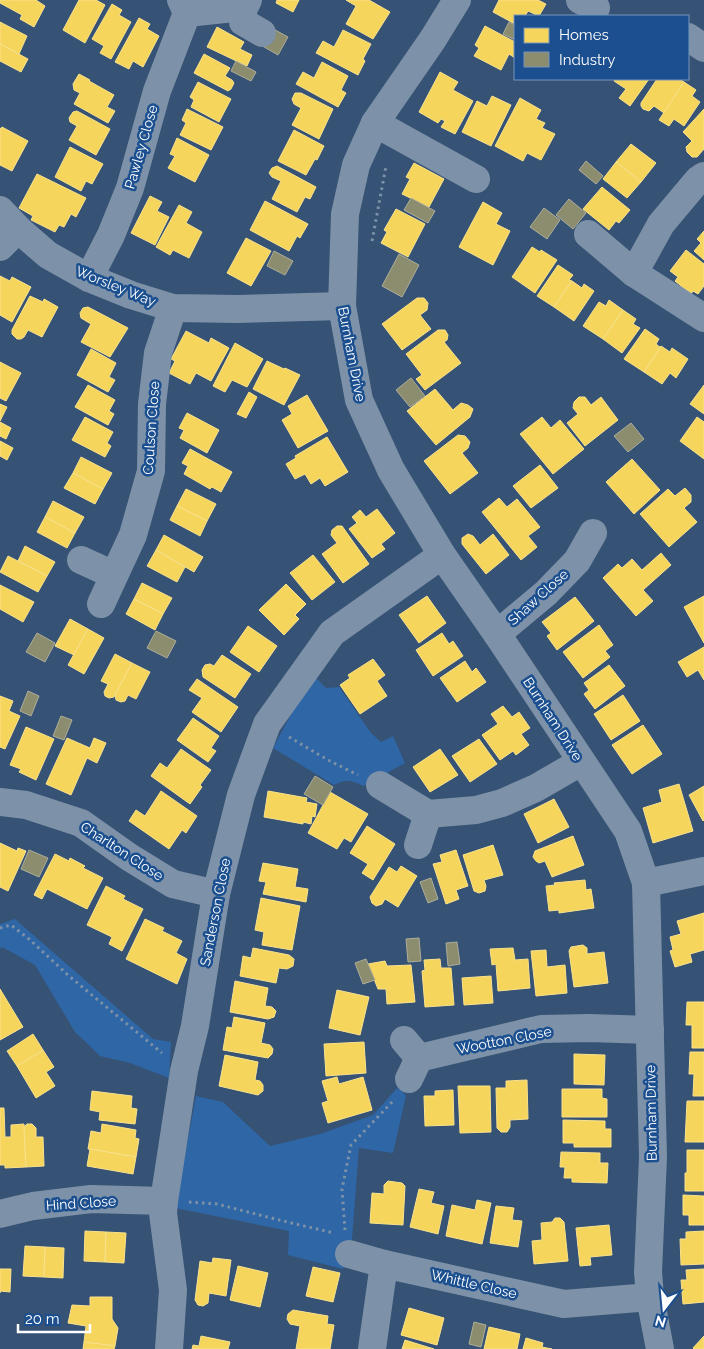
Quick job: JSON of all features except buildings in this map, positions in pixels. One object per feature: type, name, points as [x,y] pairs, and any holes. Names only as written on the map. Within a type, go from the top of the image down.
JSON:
[{"type":"street","name":"Burnham Drive","points":[[457,0],[433,39],[385,128],[356,165],[345,214],[342,306],[359,400],[391,470],[442,555],[628,831],[646,883],[653,1157],[648,1272],[650,1297],[660,1349]]},
{"type":"street","points":[[242,6],[243,22],[262,33]]},
{"type":"street","name":"Pawley Close","points":[[89,278],[111,235],[130,188],[157,91],[184,7],[242,6]]},
{"type":"street","points":[[385,128],[476,180]]},
{"type":"street","points":[[634,273],[661,224],[698,180],[704,176]]},
{"type":"street","name":"Worsley Way","points":[[6,229],[89,278],[131,296],[173,308],[237,310],[342,306]]},
{"type":"street","points":[[588,234],[634,273],[704,318]]},
{"type":"street","name":"Coulson Close","points":[[100,604],[133,536],[151,470],[152,404],[158,353],[173,308]]},
{"type":"street","name":"Shaw Close","points":[[497,634],[546,593],[571,568],[593,533]]},
{"type":"street","name":"Sanderson Close","points":[[169,1349],[173,1290],[162,1213],[184,1071],[195,1026],[216,894],[241,794],[267,724],[332,633],[442,555]]},
{"type":"street","points":[[81,560],[114,575]]},
{"type":"street","points":[[380,785],[428,814],[476,810],[502,803],[536,788],[581,762]]},
{"type":"street","name":"Charlton Close","points":[[0,802],[26,805],[81,823],[129,857],[173,884],[216,894]]},
{"type":"street","points":[[418,845],[428,814]]},
{"type":"street","points":[[646,883],[704,871]]},
{"type":"street","name":"Wootton Close","points":[[407,1069],[541,1030],[589,1028],[650,1030]]},
{"type":"street","name":"Hind Close","points":[[0,1214],[33,1206],[91,1199],[164,1201]]},
{"type":"street","name":"Whittle Close","points":[[347,1245],[384,1264],[564,1304],[650,1297]]},
{"type":"street","points":[[372,1349],[384,1264]]},
{"type":"path","points":[[371,248],[390,142],[385,128]]},
{"type":"path","points":[[267,724],[328,760],[380,785]]},
{"type":"path","points":[[0,928],[11,925],[17,929],[76,982],[184,1071]]},
{"type":"path","points":[[164,1201],[217,1204],[287,1222],[347,1245],[342,1189],[351,1145],[407,1069]]},
{"type":"shaded area","points":[[316,678],[326,688],[339,687],[371,733],[381,742],[393,736],[405,763],[363,786],[348,781],[334,785],[273,748],[302,694]]},
{"type":"shaded area","points":[[15,919],[153,1039],[171,1042],[169,1078],[130,1063],[100,1056],[75,1032],[35,965],[2,947],[0,949],[0,924]]},
{"type":"shaded area","points":[[397,1088],[406,1096],[393,1153],[359,1148],[352,1239],[343,1269],[288,1255],[289,1231],[175,1208],[196,1096],[223,1102],[270,1146],[320,1134],[373,1115]]}]
